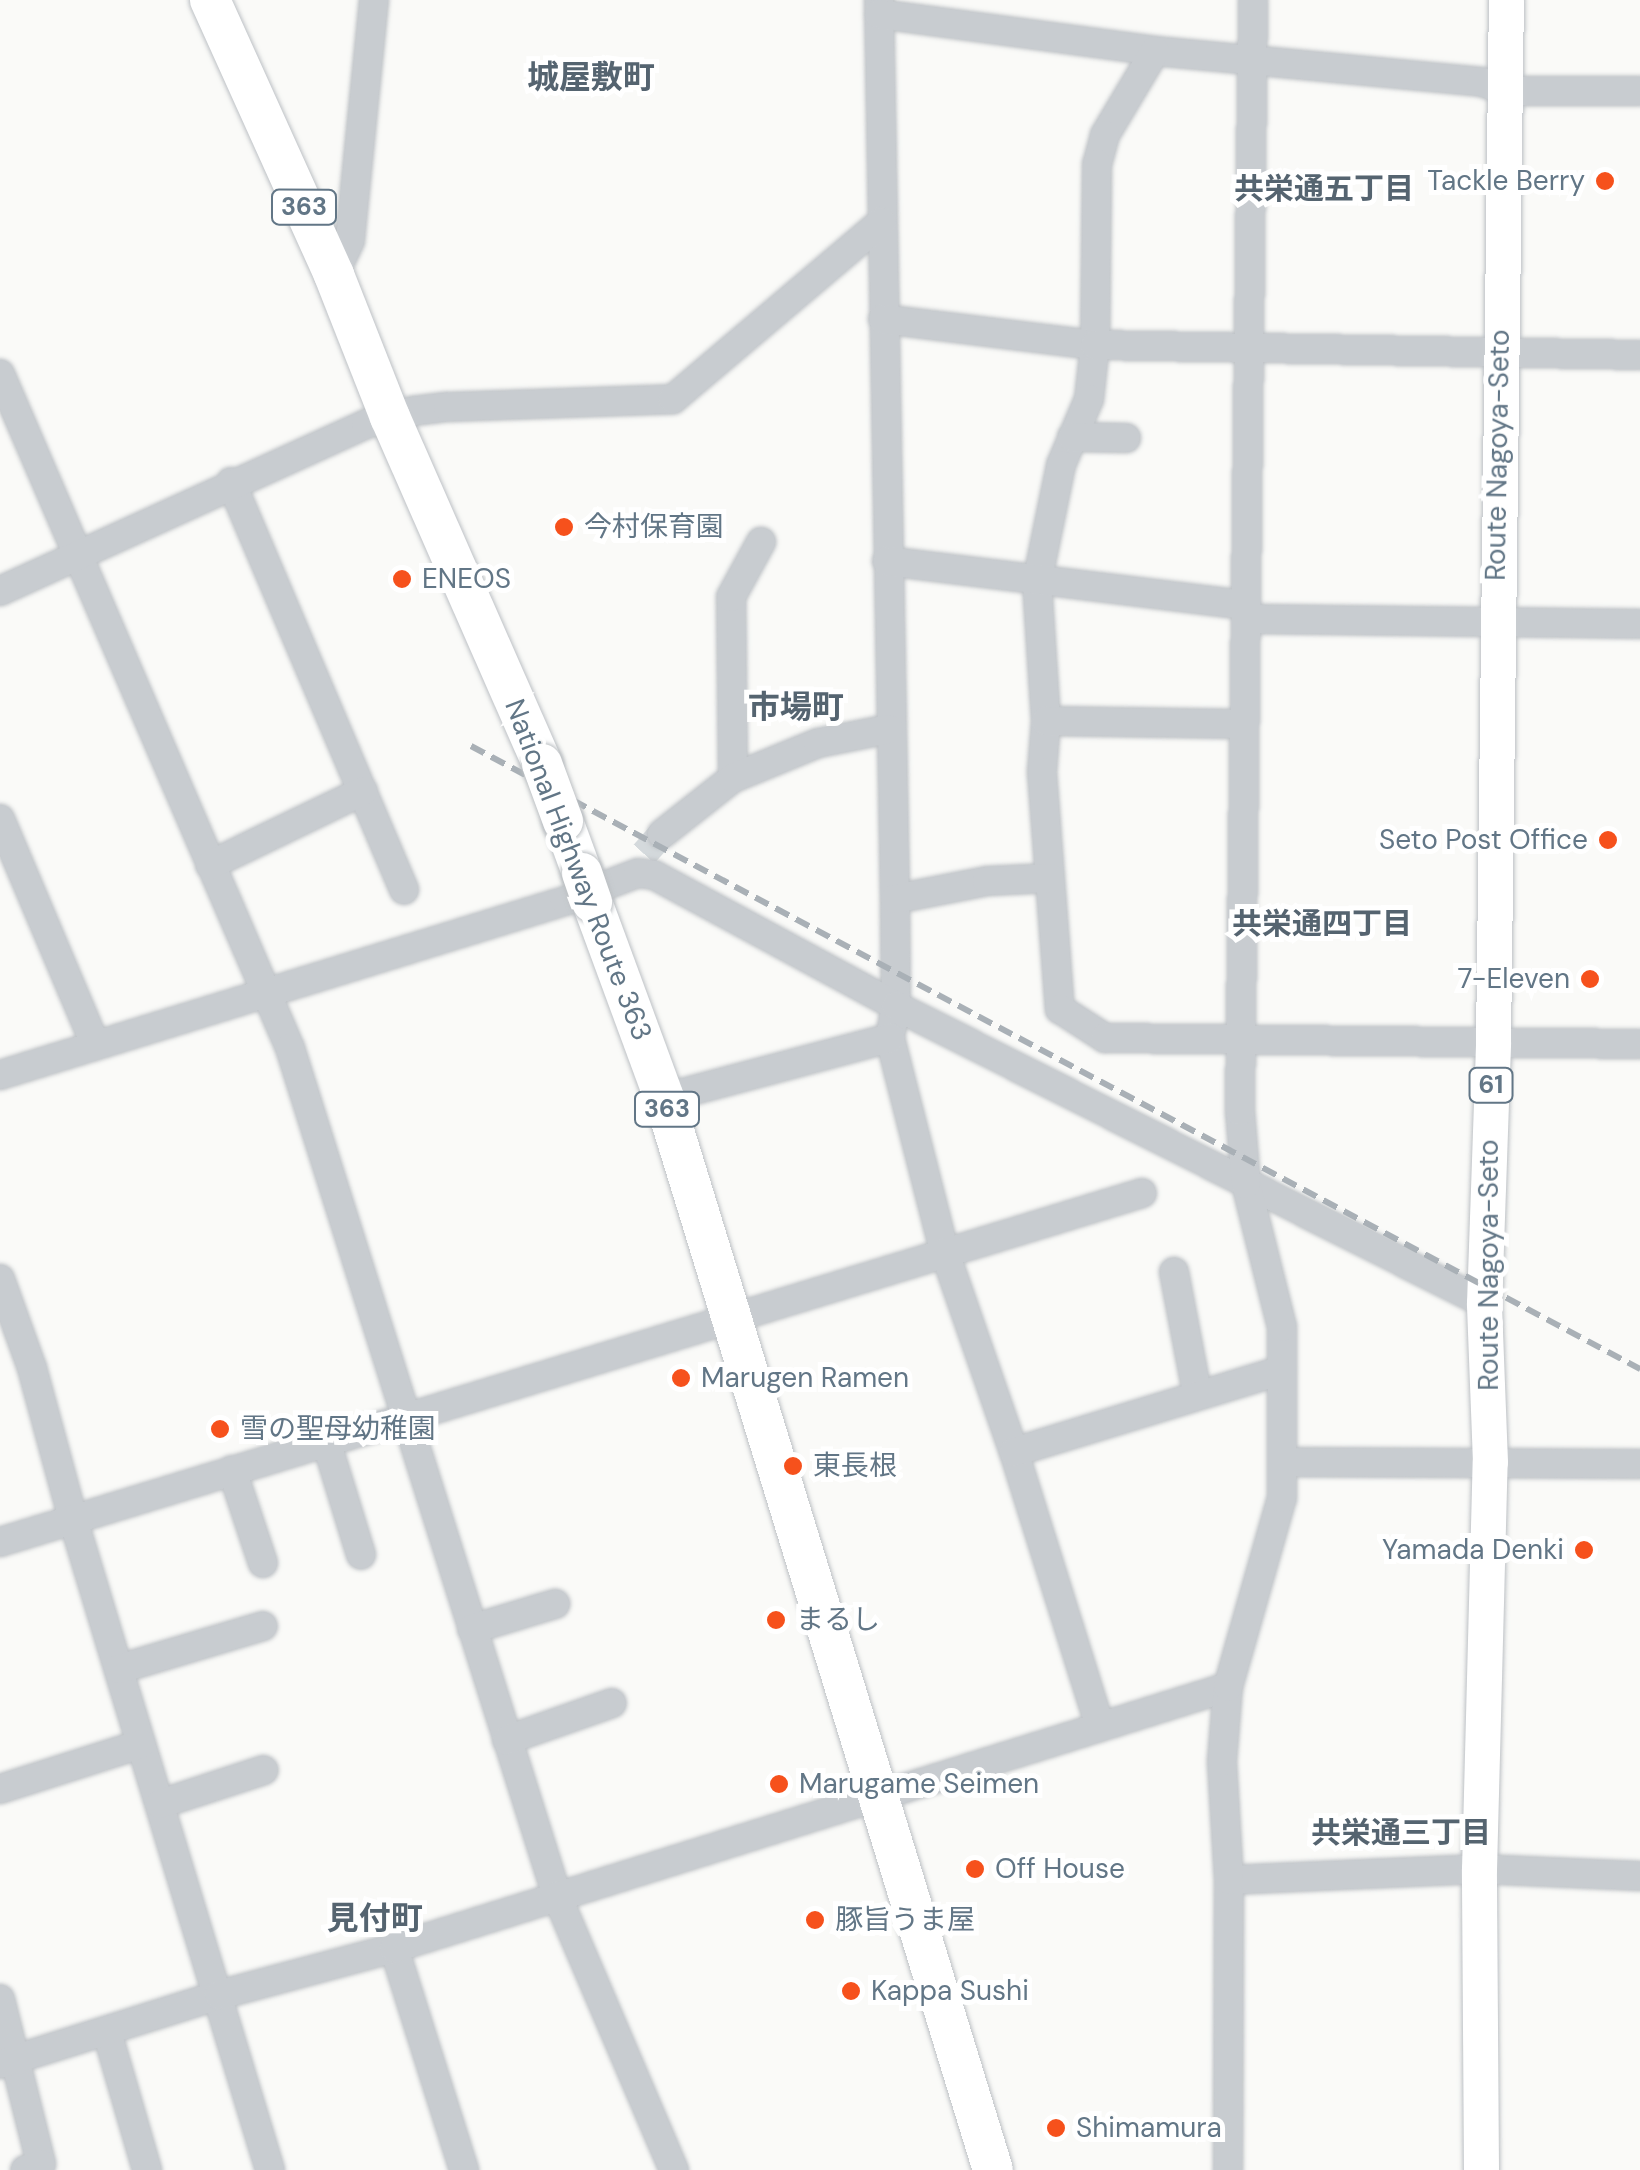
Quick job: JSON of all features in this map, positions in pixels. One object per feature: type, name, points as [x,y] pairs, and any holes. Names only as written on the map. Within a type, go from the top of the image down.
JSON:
[{"type":"highway","name":"National Highway Route 363","points":[[210,0],[334,275],[390,417],[542,764],[664,1098],[993,2170]]},
{"type":"main road","name":"Route Nagoya-Seto","points":[[1481,2170],[1480,1869],[1490,1462],[1484,1303],[1493,1042],[1498,354],[1507,91],[1506,0]]},
{"type":"street","points":[[334,275],[350,240],[374,0]]},
{"type":"street","points":[[1228,2170],[1229,1880],[1222,1761],[1228,1687],[1279,1520],[1282,1462],[1282,1326],[1246,1184],[1240,1111],[1253,0]]},
{"type":"street","points":[[1099,1724],[1014,1452],[945,1253],[890,1038],[896,1006],[895,899],[879,7],[1155,51],[1482,82],[1507,91],[1640,92]]},
{"type":"street","points":[[1155,51],[1105,135],[1097,164],[1095,345],[1088,399],[1061,465],[1036,582],[1046,721],[1042,772],[1060,1009],[1105,1038],[1640,1044]]},
{"type":"street","points":[[0,590],[231,482],[390,417],[448,408],[672,399],[882,222]]},
{"type":"street","points":[[883,319],[1095,345],[1640,354]]},
{"type":"street","points":[[0,374],[290,1048],[556,1896],[674,2170]]},
{"type":"street","points":[[1072,437],[1126,438]]},
{"type":"street","points":[[231,482],[404,890]]},
{"type":"street","points":[[734,778],[731,596],[760,542]]},
{"type":"street","points":[[886,561],[1246,612],[1496,623],[1640,624]]},
{"type":"street","points":[[1046,721],[1244,724]]},
{"type":"street","points":[[662,834],[734,778],[818,743],[890,729]]},
{"type":"street","points":[[210,865],[363,791]]},
{"type":"street","points":[[0,820],[96,1046]]},
{"type":"street","points":[[0,1076],[565,901],[638,873],[654,876],[896,1006],[1484,1303]]},
{"type":"street","points":[[895,899],[987,881],[1050,878]]},
{"type":"street","points":[[664,1098],[890,1038]]},
{"type":"street","points":[[0,1542],[1142,1193]]},
{"type":"street","points":[[1174,1272],[1197,1393]]},
{"type":"street","points":[[0,1279],[32,1368],[73,1519],[270,2170]]},
{"type":"street","points":[[1014,1452],[1282,1370]]},
{"type":"street","points":[[326,1440],[361,1555]]},
{"type":"street","points":[[1282,1462],[1640,1464]]},
{"type":"street","points":[[232,1470],[263,1563]]},
{"type":"street","points":[[472,1629],[554,1604]]},
{"type":"street","points":[[120,1669],[263,1626]]},
{"type":"street","points":[[7,2062],[877,1800],[1099,1724],[1228,1687]]},
{"type":"street","points":[[507,1740],[612,1703]]},
{"type":"street","points":[[0,1789],[142,1744]]},
{"type":"street","points":[[160,1804],[264,1770]]},
{"type":"street","points":[[1229,1880],[1480,1869],[1640,1876]]},
{"type":"street","points":[[394,1948],[464,2170]]},
{"type":"street","points":[[0,1999],[7,2062],[41,2164],[24,2170]]},
{"type":"street","points":[[107,2032],[147,2170]]},
{"type":"tunnel","points":[[644,854],[662,834]]},
{"type":"railway","points":[[471,746],[1640,1369]]},
{"type":"place","name":"Tackle Berry","points":[[1605,181]]},
{"type":"place","name":"今村保育園","points":[[564,527]]},
{"type":"place","name":"ENEOS","points":[[402,579]]},
{"type":"place","name":"Seto Post Office","points":[[1608,840]]},
{"type":"place","name":"7-Eleven","points":[[1590,979]]},
{"type":"place","name":"Marugen Ramen","points":[[681,1378]]},
{"type":"place","name":"雪の聖母幼稚園","points":[[220,1429]]},
{"type":"place","name":"東長根","points":[[793,1466]]},
{"type":"place","name":"Yamada Denki","points":[[1584,1550]]},
{"type":"place","name":"まるし","points":[[776,1620]]},
{"type":"place","name":"Marugame Seimen","points":[[779,1784]]},
{"type":"place","name":"Off House","points":[[975,1869]]},
{"type":"place","name":"豚旨うま屋","points":[[815,1920]]},
{"type":"place","name":"Kappa Sushi","points":[[851,1991]]},
{"type":"place","name":"Shimamura","points":[[1056,2128]]},
{"type":"district","name":"城屋敷町","points":[[591,77]]},
{"type":"district","name":"共栄通五丁目","points":[[1324,189]]},
{"type":"district","name":"市場町","points":[[796,707]]},
{"type":"district","name":"共栄通四丁目","points":[[1322,924]]},
{"type":"district","name":"共栄通三丁目","points":[[1401,1833]]},
{"type":"district","name":"見付町","points":[[375,1918]]}]
